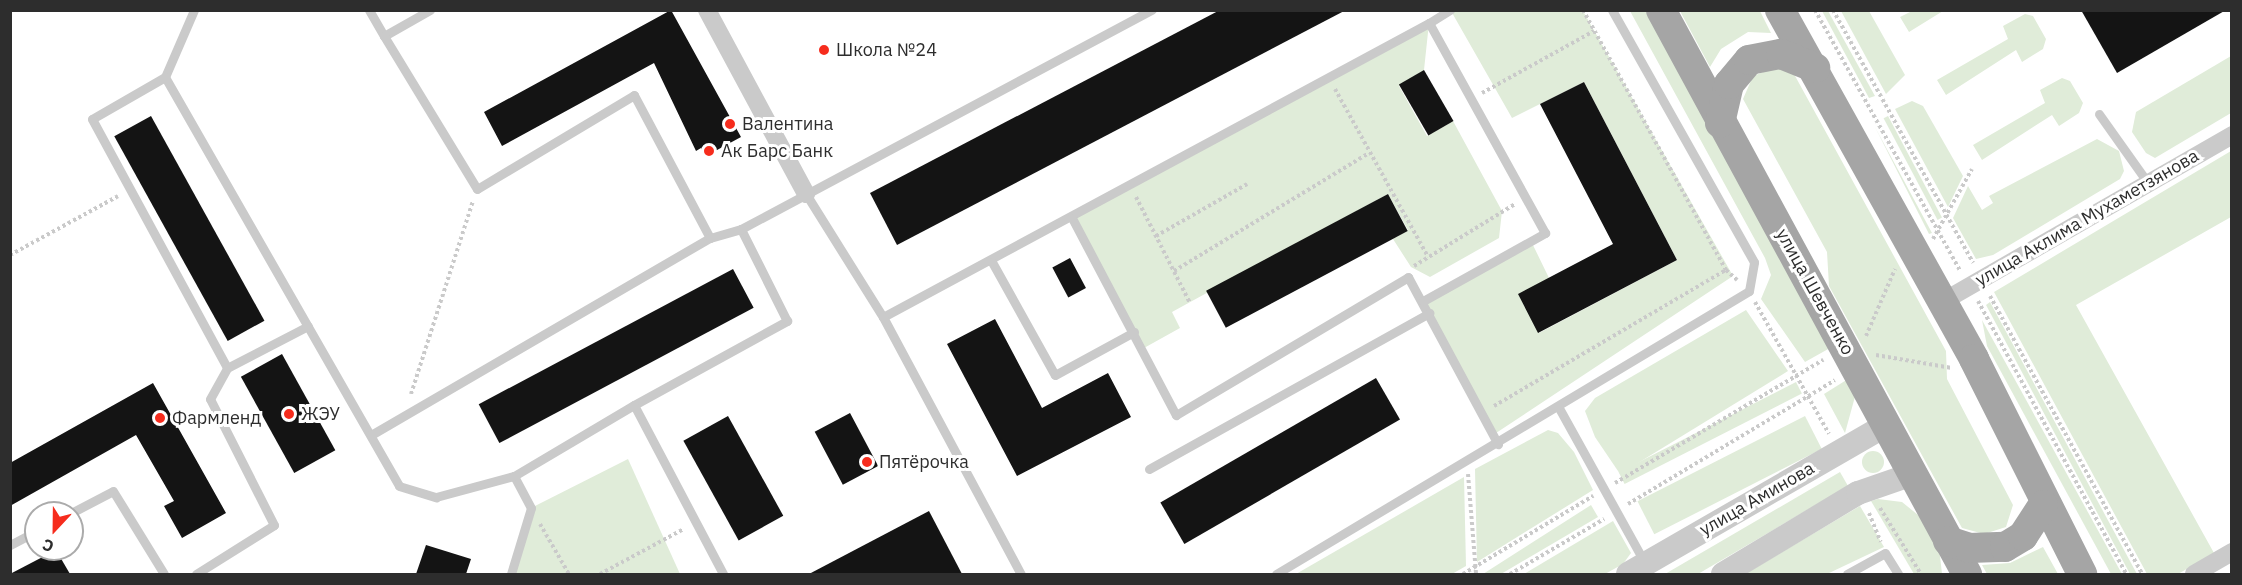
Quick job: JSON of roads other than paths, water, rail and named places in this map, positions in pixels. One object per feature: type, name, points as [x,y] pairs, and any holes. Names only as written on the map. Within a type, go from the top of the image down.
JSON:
[{"type":"main road","name":"улица Шевченко","points":[[1661,10],[1720,123],[1967,574]]},
{"type":"main road","points":[[1780,10],[1815,68],[1942,302],[2043,505],[2082,574]]},
{"type":"main road","points":[[1720,123],[1729,84],[1749,60],[1781,54],[1815,68]]},
{"type":"main road","points":[[1948,541],[1970,548],[2005,547],[2023,536],[2043,505]]},
{"type":"street","points":[[708,10],[806,194]]},
{"type":"street","name":"улица Аклима Мухаметзянова","points":[[1942,302],[2232,135]]},
{"type":"street","name":"улица Аминова","points":[[1637,569],[1886,425]]},
{"type":"street","points":[[1723,574],[1858,493],[1913,474]]},
{"type":"street","points":[[2194,574],[2232,552]]},
{"type":"lane","points":[[194,10],[165,76],[92,119],[227,368]]},
{"type":"lane","points":[[369,10],[477,189],[634,95],[710,238]]},
{"type":"lane","points":[[384,36],[430,10]]},
{"type":"lane","points":[[371,435],[710,238],[741,229],[1152,10]]},
{"type":"lane","points":[[883,317],[992,262],[1450,10]]},
{"type":"lane","points":[[1276,574],[1559,408],[1749,291],[1754,262],[1612,10]]},
{"type":"lane","points":[[1423,301],[1545,233],[1429,22]]},
{"type":"lane","points":[[165,76],[399,486],[436,497],[514,476],[634,405],[787,321],[741,229]]},
{"type":"lane","points":[[2099,114],[2148,183]]},
{"type":"lane","points":[[806,194],[883,317],[1021,574]]},
{"type":"lane","points":[[1072,218],[1176,415],[1408,277],[1430,313],[1498,444]]},
{"type":"lane","points":[[992,262],[1055,375],[1134,332]]},
{"type":"lane","points":[[1149,469],[1430,313]]},
{"type":"lane","points":[[196,574],[274,525],[210,399],[227,368],[308,326]]},
{"type":"lane","points":[[634,405],[698,521],[723,574]]},
{"type":"lane","points":[[1559,408],[1616,511],[1637,569]]},
{"type":"lane","points":[[511,574],[531,508],[514,476]]},
{"type":"lane","points":[[84,506],[113,490],[164,574]]},
{"type":"lane","points":[[10,545],[24,537]]},
{"type":"lane","points":[[1847,574],[1885,553],[1898,574]]},
{"type":"place","name":"Школа №24","points":[[824,50]]},
{"type":"place","name":"Валентина","points":[[730,124]]},
{"type":"place","name":"Ак Барс Банк","points":[[709,151]]},
{"type":"place","name":"ЖЭУ","points":[[289,414]]},
{"type":"place","name":"Фармленд","points":[[160,418]]},
{"type":"place","name":"Пятёрочка","points":[[867,462]]}]
